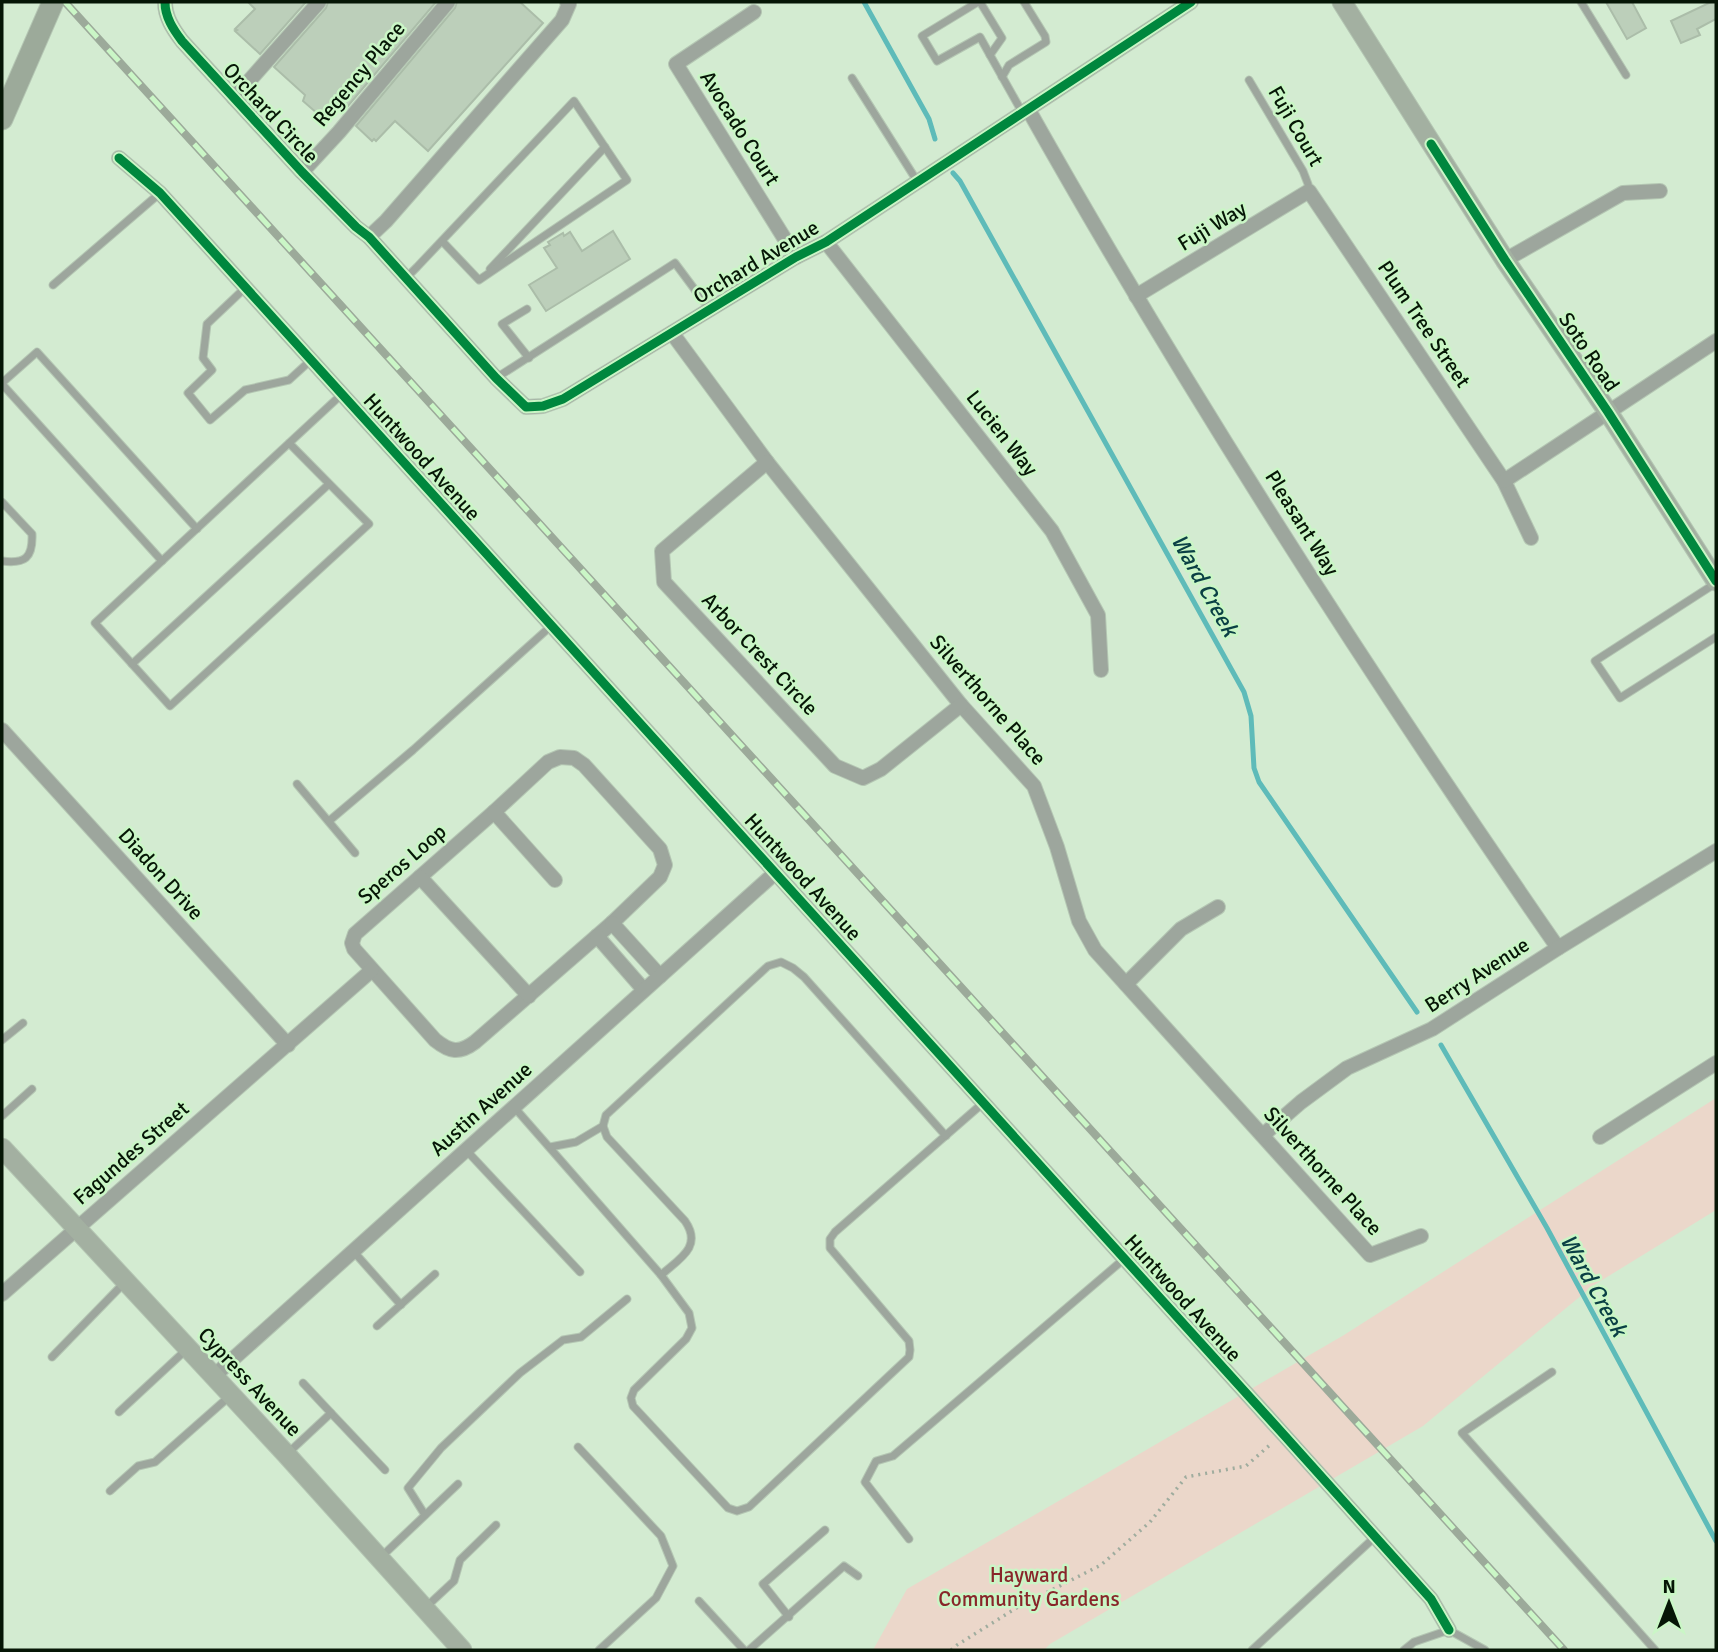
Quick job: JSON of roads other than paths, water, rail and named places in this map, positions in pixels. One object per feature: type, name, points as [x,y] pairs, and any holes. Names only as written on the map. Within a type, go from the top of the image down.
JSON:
[{"type":"main road","points":[[2,119],[53,2]]},
{"type":"street","name":"Orchard Circle","points":[[165,2],[170,24],[181,41],[302,172],[369,237]]},
{"type":"street","points":[[234,98],[319,2]]},
{"type":"street","name":"Regency Place","points":[[302,172],[448,2]]},
{"type":"street","points":[[369,237],[562,20],[571,2]]},
{"type":"street","name":"Orchard Avenue","points":[[369,237],[496,378],[526,407],[543,407],[563,399],[796,257],[826,242],[1191,2]]},
{"type":"street","name":"Soto Road","points":[[1342,2],[1505,260],[1608,412],[1716,582]]},
{"type":"street","name":"Avocado Court","points":[[754,12],[676,64],[796,257]]},
{"type":"street","name":"Pleasant Way","points":[[1025,111],[1345,633],[1558,948]]},
{"type":"street","name":"Huntwood Avenue","points":[[119,158],[160,193],[246,287],[1284,1435],[1431,1599],[1449,1630]]},
{"type":"street","name":"Fuji Way","points":[[1136,296],[1309,191]]},
{"type":"street","name":"Plum Tree Street","points":[[1309,191],[1504,481],[1531,538]]},
{"type":"street","points":[[1505,260],[1623,193],[1660,191]]},
{"type":"street","name":"Lucien Way","points":[[826,242],[1052,531],[1098,614],[1101,670]]},
{"type":"street","name":"Silverthorne Place","points":[[672,333],[767,462],[961,705],[1034,786],[1057,847],[1079,921],[1095,950],[1370,1255],[1421,1236]]},
{"type":"street","points":[[1504,481],[1716,341]]},
{"type":"street","name":"Arbor Crest Circle","points":[[767,462],[662,551],[664,582],[835,766],[863,778],[881,769],[961,705]]},
{"type":"street","name":"Diadon Drive","points":[[2,730],[288,1045]]},
{"type":"street","name":"Speros Loop","points":[[559,757],[574,758],[584,765],[660,849],[665,865],[660,877],[612,923],[475,1042],[455,1051],[435,1040],[354,949],[352,943],[355,934],[419,877],[548,762],[559,757]]},
{"type":"street","points":[[494,812],[555,880]]},
{"type":"street","name":"Berry Avenue","points":[[1263,1135],[1301,1102],[1347,1068],[1433,1029],[1716,850]]},
{"type":"street","name":"Austin Avenue","points":[[214,1376],[775,873]]},
{"type":"street","points":[[419,877],[529,996]]},
{"type":"street","points":[[1126,984],[1181,929],[1218,907]]},
{"type":"street","points":[[612,923],[660,976]]},
{"type":"street","points":[[597,936],[644,990]]},
{"type":"street","name":"Fagundes Street","points":[[2,1294],[372,970]]},
{"type":"street","points":[[1600,1137],[1716,1063]]},
{"type":"street","name":"Cypress Avenue","points":[[2,1148],[232,1394],[462,1650]]},
{"type":"lane","points":[[990,55],[1002,38],[979,2],[922,36],[937,61],[980,37],[1002,77],[1025,111]]},
{"type":"lane","points":[[1002,77],[1009,65],[1046,42],[1024,2]]},
{"type":"lane","points":[[1581,2],[1626,75]]},
{"type":"lane","points":[[852,78],[917,181]]},
{"type":"lane","name":"Fuji Court","points":[[1248,80],[1303,171],[1309,191]]},
{"type":"lane","points":[[406,279],[574,101],[627,180],[479,280]]},
{"type":"lane","points":[[479,280],[605,147]]},
{"type":"lane","points":[[53,285],[160,193]]},
{"type":"lane","points":[[442,241],[479,280]]},
{"type":"lane","points":[[496,378],[675,263],[710,310]]},
{"type":"lane","points":[[246,287],[207,324],[203,358],[212,370],[188,393],[210,420],[246,390],[289,380],[311,360]]},
{"type":"lane","points":[[527,309],[502,324],[529,358]]},
{"type":"lane","points":[[162,562],[2,383],[37,352],[197,529]]},
{"type":"lane","points":[[289,443],[369,524],[170,706],[95,623],[162,562],[289,443],[342,394]]},
{"type":"lane","points":[[132,664],[329,484]]},
{"type":"lane","points":[[2,502],[32,534],[33,549],[27,557],[15,563],[2,561]]},
{"type":"lane","points":[[1716,582],[1595,662],[1620,698],[1716,637]]},
{"type":"lane","points":[[329,821],[552,626]]},
{"type":"lane","points":[[297,784],[355,853]]},
{"type":"lane","points":[[550,1147],[576,1142],[603,1126],[607,1115],[768,966],[781,962],[804,977],[946,1136]]},
{"type":"lane","points":[[2,1040],[23,1023]]},
{"type":"lane","points":[[2,1116],[32,1089]]},
{"type":"lane","points":[[514,1107],[661,1275],[689,1313],[692,1328],[686,1339],[634,1390],[631,1398],[633,1406],[733,1511],[749,1507],[909,1357],[909,1341],[830,1248],[830,1239],[983,1103]]},
{"type":"lane","points":[[603,1126],[607,1137],[691,1230],[692,1242],[688,1251],[661,1275]]},
{"type":"lane","points":[[466,1150],[580,1272]]},
{"type":"lane","points":[[354,1251],[401,1304]]},
{"type":"lane","points":[[909,1539],[865,1482],[876,1461],[893,1456],[1124,1259]]},
{"type":"lane","points":[[377,1326],[435,1274]]},
{"type":"lane","points":[[52,1357],[126,1282]]},
{"type":"lane","points":[[425,1515],[408,1488],[441,1448],[520,1373],[563,1340],[581,1337],[627,1299]]},
{"type":"lane","points":[[120,1412],[188,1348]]},
{"type":"lane","points":[[1552,1372],[1462,1433],[1655,1650]]},
{"type":"lane","points":[[303,1382],[384,1470]]},
{"type":"lane","points":[[110,1491],[138,1466],[155,1462],[232,1394]]},
{"type":"lane","points":[[286,1454],[331,1413]]},
{"type":"lane","points":[[578,1447],[661,1536],[673,1566],[656,1598],[599,1650]]},
{"type":"lane","points":[[379,1558],[458,1484]]},
{"type":"lane","points":[[424,1609],[454,1581],[460,1560],[496,1525]]},
{"type":"lane","points":[[789,1616],[763,1584],[825,1530]]},
{"type":"lane","points":[[1252,1650],[1376,1537]]},
{"type":"lane","points":[[699,1601],[747,1650],[844,1566],[858,1576]]},
{"type":"lane","points":[[1404,1650],[1414,1642],[1449,1630],[1485,1650]]},
{"type":"waterway","name":"Ward Creek","points":[[864,2],[929,119],[935,139]]},
{"type":"waterway","name":"Ward Creek","points":[[953,173],[960,181],[1244,692],[1251,716],[1254,768],[1259,782],[1417,1012]]},
{"type":"waterway","name":"Ward Creek","points":[[1441,1045],[1547,1228],[1716,1541]]},
{"type":"railway","points":[[65,2],[1564,1650]]},
{"type":"park label","name":"Hayward Community Gardens","points":[[1029,1587]]}]
